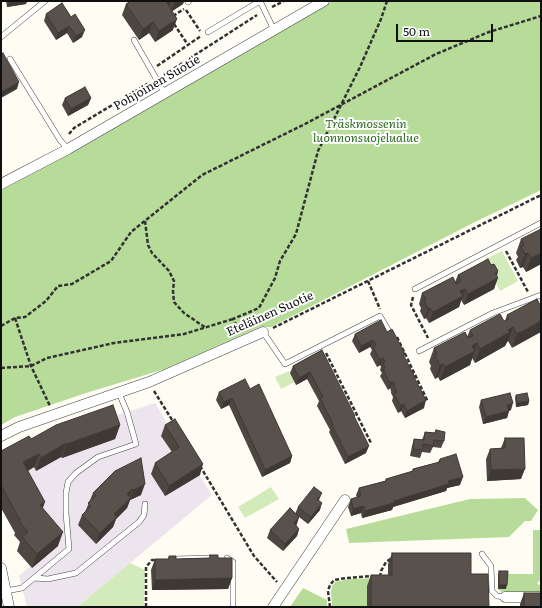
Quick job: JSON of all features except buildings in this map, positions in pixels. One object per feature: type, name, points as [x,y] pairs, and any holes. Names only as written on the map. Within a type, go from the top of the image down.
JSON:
[{"type":"street","name":"Pohjoinen Suotie","points":[[1,184],[68,149],[324,1]]},
{"type":"street","name":"Eteläinen Suotie","points":[[1,436],[19,427],[149,382],[263,332]]},
{"type":"street","points":[[273,607],[345,500]]},
{"type":"street","points":[[1,568],[10,607]]},
{"type":"street","points":[[505,597],[541,596]]},
{"type":"lane","points":[[1,37],[45,1]]},
{"type":"lane","points":[[208,32],[260,1],[274,30]]},
{"type":"lane","points":[[134,40],[165,94]]},
{"type":"lane","points":[[10,59],[60,140],[68,149]]},
{"type":"lane","points":[[415,289],[541,223]]},
{"type":"lane","points":[[419,351],[493,313],[541,295]]},
{"type":"lane","points":[[263,332],[285,364],[380,316],[390,333]]},
{"type":"lane","points":[[6,591],[22,588],[69,549],[66,500],[68,482],[76,473],[98,457],[136,444],[127,412],[119,393]]},
{"type":"lane","points":[[35,578],[48,579],[76,573],[139,522],[144,515],[145,504]]},
{"type":"lane","points":[[482,554],[491,566],[492,591],[497,596],[505,597]]},
{"type":"lane","points":[[172,558],[227,558],[233,562],[233,607]]},
{"type":"path","points":[[60,140],[69,135],[74,128],[157,79],[265,10],[284,1]]},
{"type":"path","points":[[1,368],[31,366],[47,358],[114,342],[184,334],[233,319],[259,308],[275,278],[280,261],[296,234],[318,151],[342,104],[378,26],[387,1]]},
{"type":"path","points":[[151,69],[203,35],[184,8],[170,17]]},
{"type":"path","points":[[1,326],[14,318],[25,317],[46,301],[58,286],[72,284],[111,260],[131,232],[202,175],[342,104],[436,54],[489,32],[541,16]]},
{"type":"path","points":[[174,23],[188,45]]},
{"type":"path","name":"Eteläinen Suotie","points":[[263,332],[282,324],[541,195]]},
{"type":"path","points":[[145,222],[148,245],[152,253],[169,271],[174,281],[174,302],[184,313],[206,328]]},
{"type":"path","points":[[502,243],[532,299]]},
{"type":"path","points":[[368,281],[380,311],[380,316]]},
{"type":"path","points":[[415,289],[411,305],[432,344]]},
{"type":"path","points":[[14,318],[31,366],[50,408]]},
{"type":"path","points":[[233,319],[236,327],[243,336]]},
{"type":"path","points":[[390,333],[397,336],[428,402]]},
{"type":"path","points":[[322,346],[371,443]]},
{"type":"path","points":[[149,382],[177,428]]},
{"type":"path","points":[[197,461],[254,556],[280,586]]},
{"type":"path","points":[[380,577],[381,571],[386,562],[395,556]]},
{"type":"path","points":[[146,607],[146,567],[152,560],[172,558]]},
{"type":"path","points":[[330,607],[328,591],[334,580],[346,578],[380,577],[384,579]]},
{"type":"shaded area","points":[[155,403],[212,495],[77,607],[27,607],[19,576],[30,566],[32,568],[58,546],[18,476],[34,467],[36,471],[61,457],[62,458],[115,439],[108,418]]},
{"type":"green space","name":"Träskmossenin luonnonsuojelualue","points":[[333,1],[541,1],[541,190],[471,224],[271,327],[260,327],[165,369],[86,393],[15,417],[1,425],[1,190]]},
{"type":"green space","points":[[502,251],[518,281],[500,291],[484,260]]},
{"type":"green space","points":[[289,371],[295,382],[281,389],[275,377]]},
{"type":"green space","points":[[271,487],[279,499],[245,518],[238,507]]},
{"type":"green space","points":[[525,498],[538,510],[531,521],[525,521],[509,537],[349,543],[346,529],[470,499]]},
{"type":"green space","points":[[533,530],[541,530],[541,580],[537,583],[541,586],[541,593],[505,594],[498,589],[506,589],[496,574],[533,574]]},
{"type":"green space","points":[[130,563],[145,570],[144,607],[77,607]]},
{"type":"green space","points":[[378,578],[367,586],[367,607],[332,607],[331,592],[332,586],[335,582],[349,579]]},
{"type":"green space","points":[[303,588],[327,600],[327,607],[290,607]]}]
